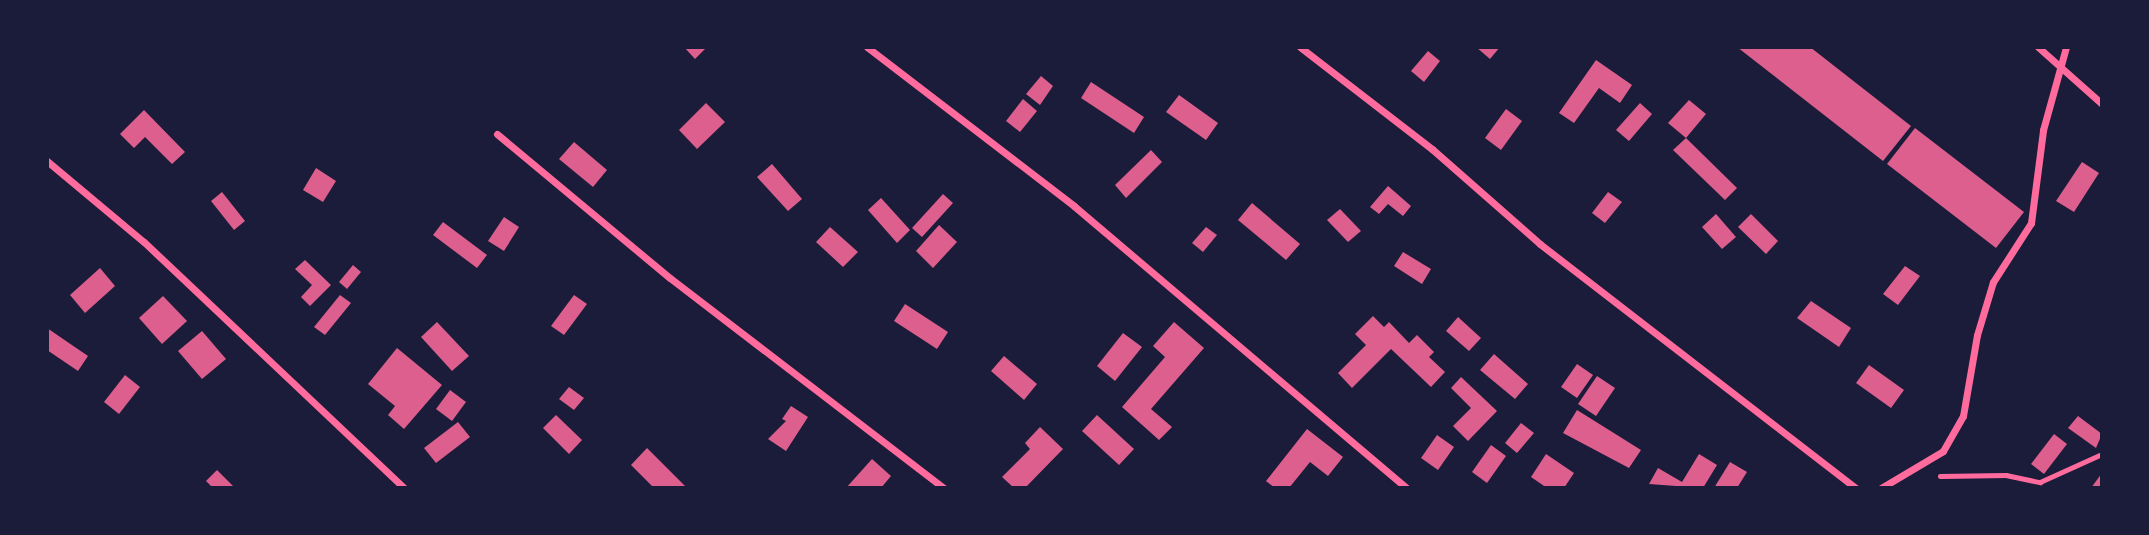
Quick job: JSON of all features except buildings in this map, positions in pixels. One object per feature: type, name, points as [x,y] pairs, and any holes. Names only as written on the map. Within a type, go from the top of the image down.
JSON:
[{"type":"street","points":[[867,47],[1074,206],[1406,488]]},
{"type":"street","points":[[1300,47],[1433,149],[1540,244],[1856,488]]},
{"type":"street","points":[[2038,47],[2102,104]]},
{"type":"street","points":[[1881,488],[1919,468],[1943,450],[1964,416],[1977,335],[1993,282],[2031,223],[2043,130],[2066,47]]},
{"type":"street","points":[[497,134],[670,278],[944,488]]},
{"type":"street","points":[[47,161],[144,242],[404,488]]},
{"type":"path","points":[[1919,468],[1944,477],[2006,475],[2040,482],[2102,454]]}]
